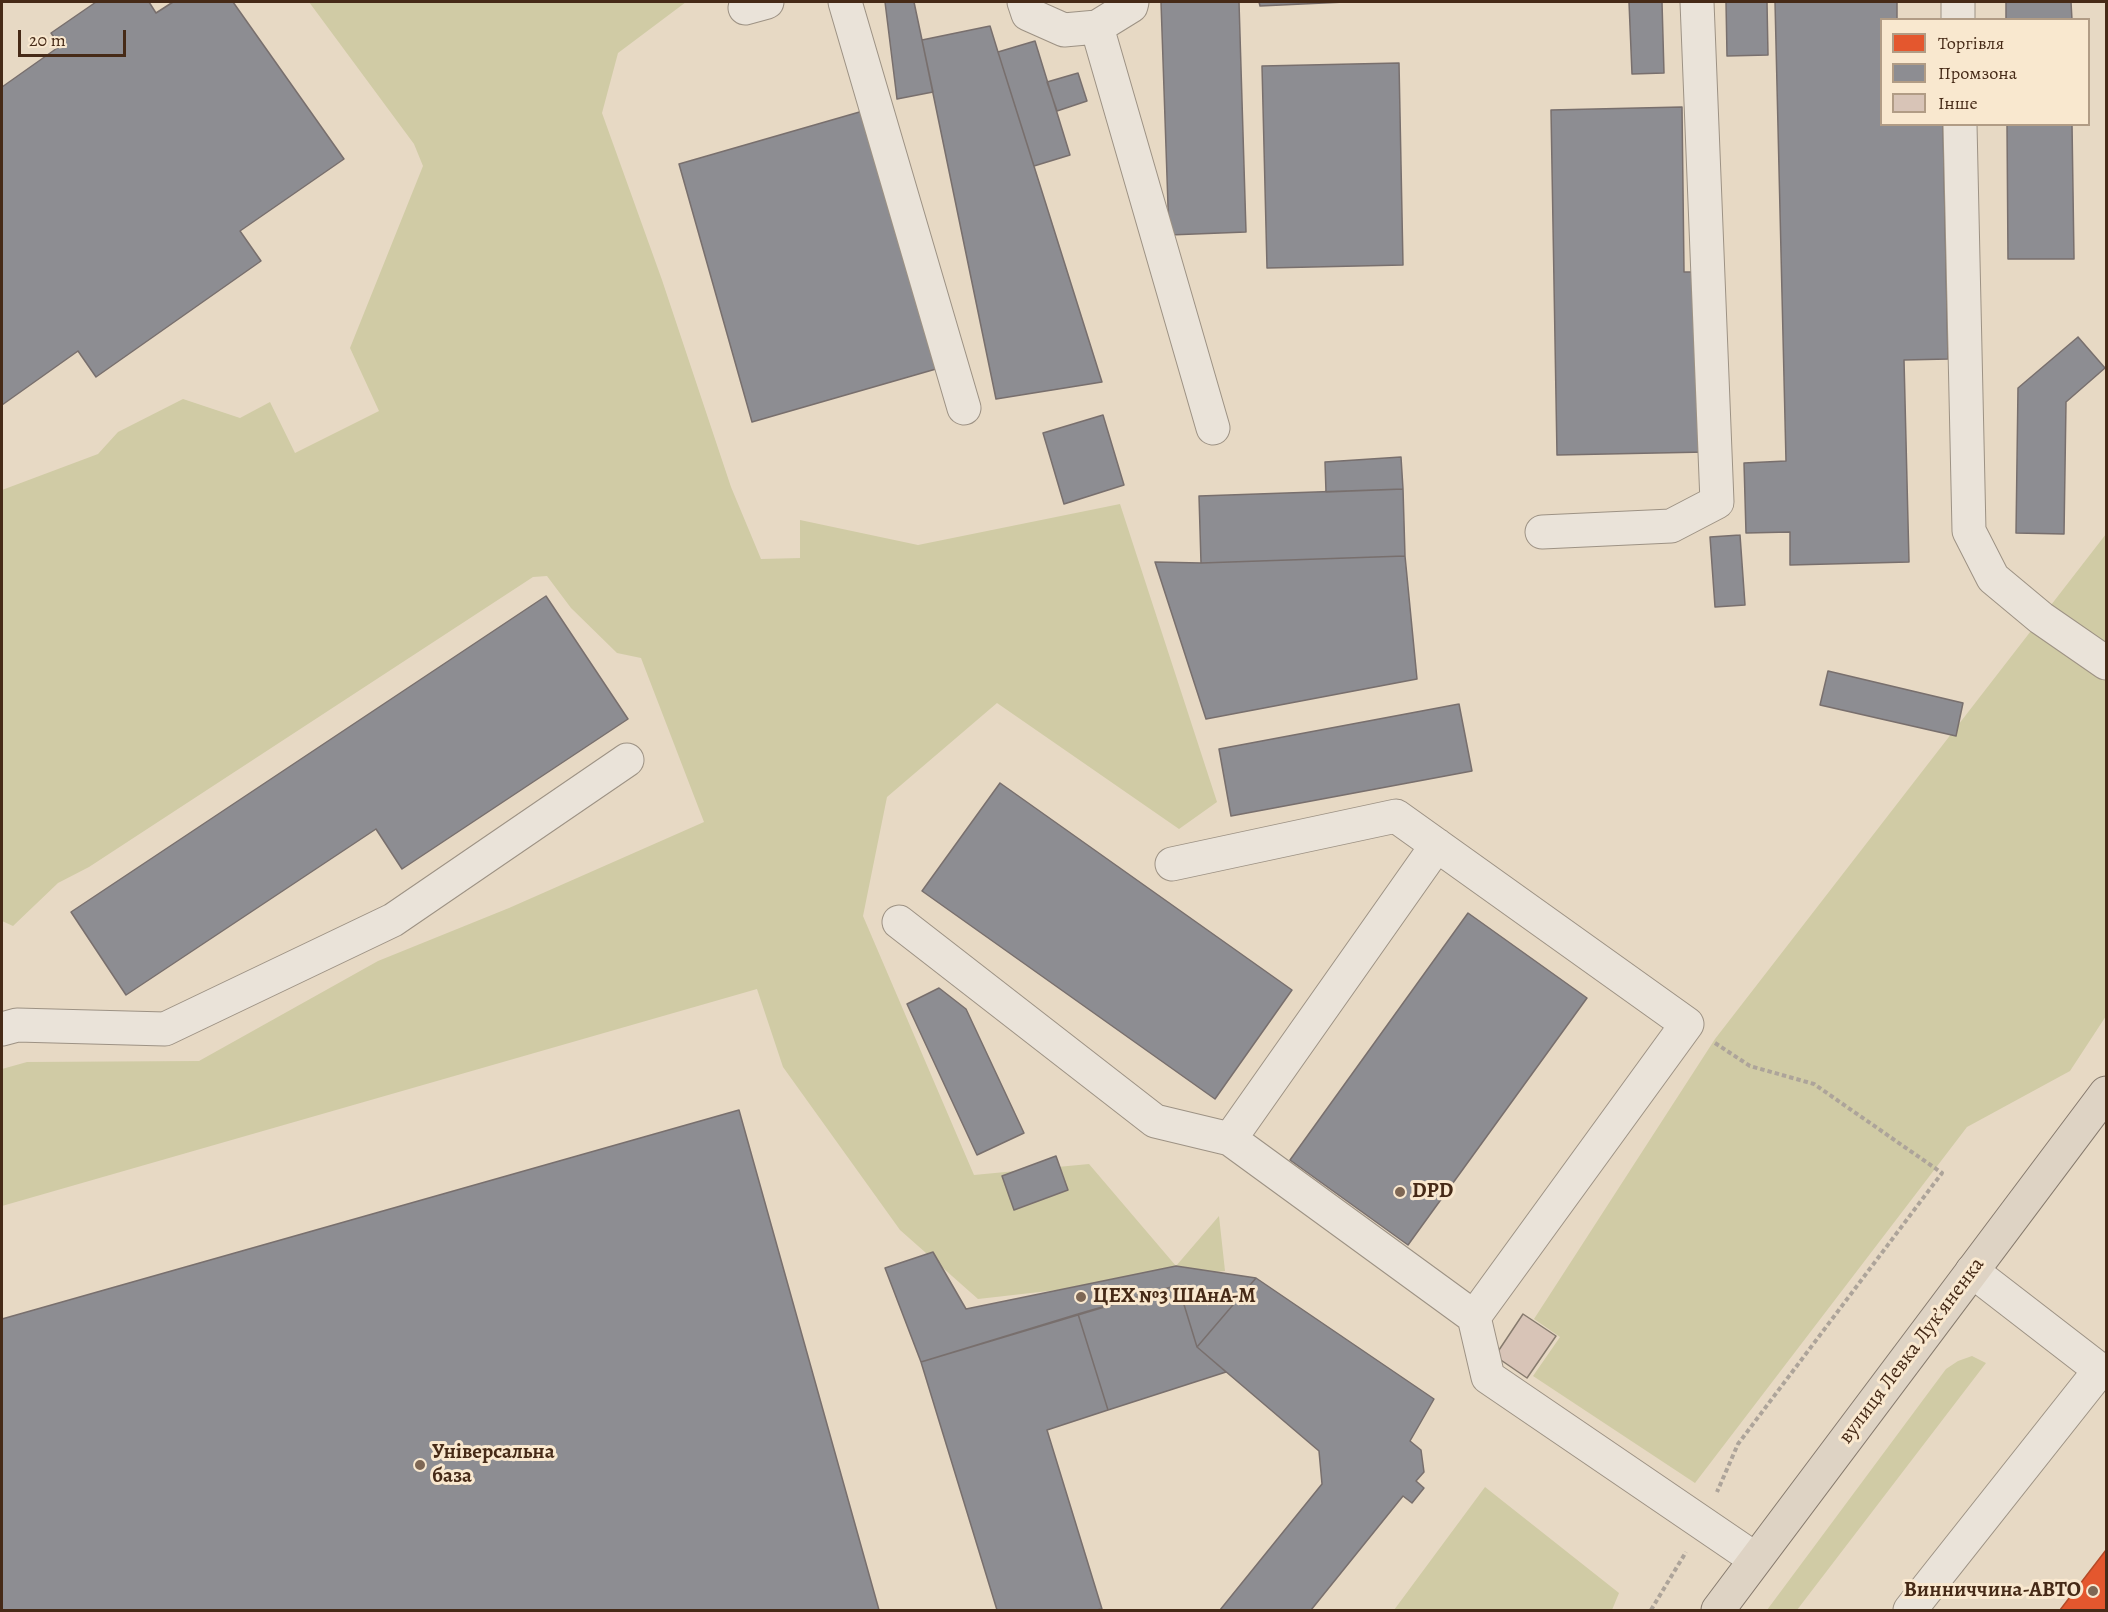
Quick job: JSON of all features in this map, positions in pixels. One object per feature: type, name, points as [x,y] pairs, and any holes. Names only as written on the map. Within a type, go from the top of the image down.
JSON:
[{"type":"main road","name":"вулиця Левка Лукʼяненка","points":[[1718,1611],[2106,1093]]},
{"type":"lane","points":[[844,2],[964,408]]},
{"type":"lane","points":[[1024,2],[1028,14],[1064,30],[1096,27],[1131,6],[1132,2]]},
{"type":"lane","points":[[1542,532],[1671,526],[1717,502],[1697,2]]},
{"type":"lane","points":[[1958,2],[1958,18]]},
{"type":"lane","points":[[1096,27],[1213,428]]},
{"type":"lane","points":[[1960,126],[1969,531],[1993,578],[2041,618],[2106,663]]},
{"type":"lane","points":[[2,1029],[17,1025],[165,1029],[393,920],[627,760]]},
{"type":"lane","points":[[1172,864],[1396,816],[1687,1024],[1474,1317]]},
{"type":"lane","points":[[1230,1139],[1437,845]]},
{"type":"lane","points":[[899,922],[1155,1120],[1230,1139],[1474,1317],[1488,1377],[1755,1559]]},
{"type":"lane","points":[[1910,1611],[2100,1370],[1972,1271]]},
{"type":"path","points":[[1651,1611],[1703,1523],[1738,1444],[1942,1173],[1814,1084],[1750,1066],[1687,1024]]},
{"type":"shaded area","points":[[309,2],[686,2],[618,53],[602,113],[662,280],[731,487],[761,559],[800,558],[800,520],[918,545],[1120,504],[1217,802],[1179,829],[997,703],[887,797],[863,916],[974,1175],[1089,1164],[1176,1266],[1219,1216],[1225,1271],[978,1299],[900,1230],[783,1067],[757,989],[2,1206],[2,1069],[27,1062],[199,1061],[378,961],[509,908],[704,822],[641,658],[617,653],[571,608],[547,576],[533,577],[89,867],[58,883],[13,926],[2,921],[2,490],[98,454],[118,432],[183,399],[240,418],[270,402],[295,453],[379,411],[350,348],[423,166],[414,144]]},
{"type":"shaded area","points":[[2106,534],[2106,1016],[2070,1071],[1967,1127],[1695,1483],[1533,1376],[1560,1337],[1534,1319],[1715,1039]]},
{"type":"shaded area","points":[[1972,1356],[1986,1363],[1797,1610],[1767,1610],[1946,1369]]},
{"type":"shaded area","points":[[1485,1487],[1619,1593],[1612,1610],[1394,1610]]},
{"type":"building: Торгівля","points":[[2106,1550],[2106,1610],[2060,1610]]},
{"type":"building: Промзона","points":[[96,2],[149,2],[156,13],[173,2],[233,2],[344,159],[240,231],[261,261],[96,377],[78,351],[2,405],[2,87],[60,46],[51,33]]},
{"type":"building: Промзона","points":[[885,2],[914,2],[933,92],[897,99]]},
{"type":"building: Промзона","points":[[1161,2],[1239,2],[1246,232],[1169,235]]},
{"type":"building: Промзона","points":[[1259,2],[1345,2],[1260,6]]},
{"type":"building: Промзона","points":[[1629,2],[1662,2],[1664,73],[1632,74]]},
{"type":"building: Промзона","points":[[1726,2],[1767,2],[1768,55],[1727,56]]},
{"type":"building: Промзона","points":[[1775,2],[1897,2],[1897,18],[1880,18],[1880,126],[1943,126],[1948,359],[1904,360],[1909,562],[1790,565],[1790,532],[1746,533],[1744,463],[1786,461]]},
{"type":"building: Промзона","points":[[2006,2],[2071,2],[2072,18],[2006,18]]},
{"type":"building: Промзона","points":[[990,26],[1102,382],[996,399],[922,40]]},
{"type":"building: Промзона","points":[[1035,41],[1070,155],[1034,166],[998,52]]},
{"type":"building: Промзона","points":[[1399,63],[1403,265],[1267,268],[1262,66]]},
{"type":"building: Промзона","points":[[1078,73],[1087,101],[1057,111],[1047,82]]},
{"type":"building: Промзона","points":[[1682,107],[1684,272],[1703,272],[1706,452],[1557,455],[1551,110]]},
{"type":"building: Промзона","points":[[863,111],[936,369],[752,422],[679,164]]},
{"type":"building: Промзона","points":[[2007,126],[2072,126],[2074,259],[2008,259]]},
{"type":"building: Промзона","points":[[2078,337],[2105,368],[2066,402],[2064,534],[2016,533],[2018,388]]},
{"type":"building: Промзона","points":[[1103,415],[1124,485],[1064,504],[1043,433]]},
{"type":"building: Промзона","points":[[1401,457],[1403,489],[1326,492],[1325,462]]},
{"type":"building: Промзона","points":[[1403,489],[1405,556],[1201,563],[1199,496]]},
{"type":"building: Промзона","points":[[1740,535],[1745,605],[1715,607],[1710,537]]},
{"type":"building: Промзона","points":[[1405,556],[1417,679],[1206,719],[1155,562],[1201,563]]},
{"type":"building: Промзона","points":[[546,596],[628,719],[402,869],[376,829],[126,995],[71,912]]},
{"type":"building: Промзона","points":[[1828,671],[1963,703],[1956,736],[1820,705]]},
{"type":"building: Промзона","points":[[1459,704],[1472,771],[1231,816],[1219,749]]},
{"type":"building: Промзона","points":[[1000,783],[1292,990],[1215,1099],[922,891]]},
{"type":"building: Промзона","points":[[1468,913],[1587,998],[1408,1245],[1290,1160]]},
{"type":"building: Промзона","points":[[939,988],[966,1009],[1024,1133],[977,1155],[907,1004]]},
{"type":"building: Промзона","name":"Універсальна база","points":[[739,1110],[879,1610],[2,1610],[2,1319]]},
{"type":"building: Промзона","points":[[1056,1156],[1068,1190],[1014,1210],[1002,1176]]},
{"type":"building: Промзона","name":"ЦЕХ №3 ШАнА-М","points":[[933,1252],[966,1309],[1176,1266],[1256,1278],[1197,1347],[1178,1285],[921,1362],[885,1268]]},
{"type":"building: Промзона","points":[[1256,1278],[1434,1399],[1410,1441],[1421,1450],[1424,1472],[1416,1481],[1424,1488],[1412,1503],[1403,1496],[1311,1610],[1220,1610],[1322,1484],[1319,1451],[1197,1347]]},
{"type":"building: Промзона","points":[[1178,1285],[1197,1347],[1226,1372],[1108,1410],[1078,1314]]},
{"type":"building: Промзона","points":[[1078,1314],[1108,1410],[1047,1430],[1102,1609],[997,1610],[921,1362]]},
{"type":"building: Інше","points":[[1523,1314],[1556,1336],[1527,1378],[1495,1356]]},
{"type":"place","name":"DPD","points":[[1400,1192]]},
{"type":"place","name":"ЦЕХ №3 ШАнА-М","points":[[1081,1297]]},
{"type":"place","name":"Універсальна база","points":[[420,1465]]},
{"type":"place","name":"Винниччина-АВТО","points":[[2093,1591]]}]
